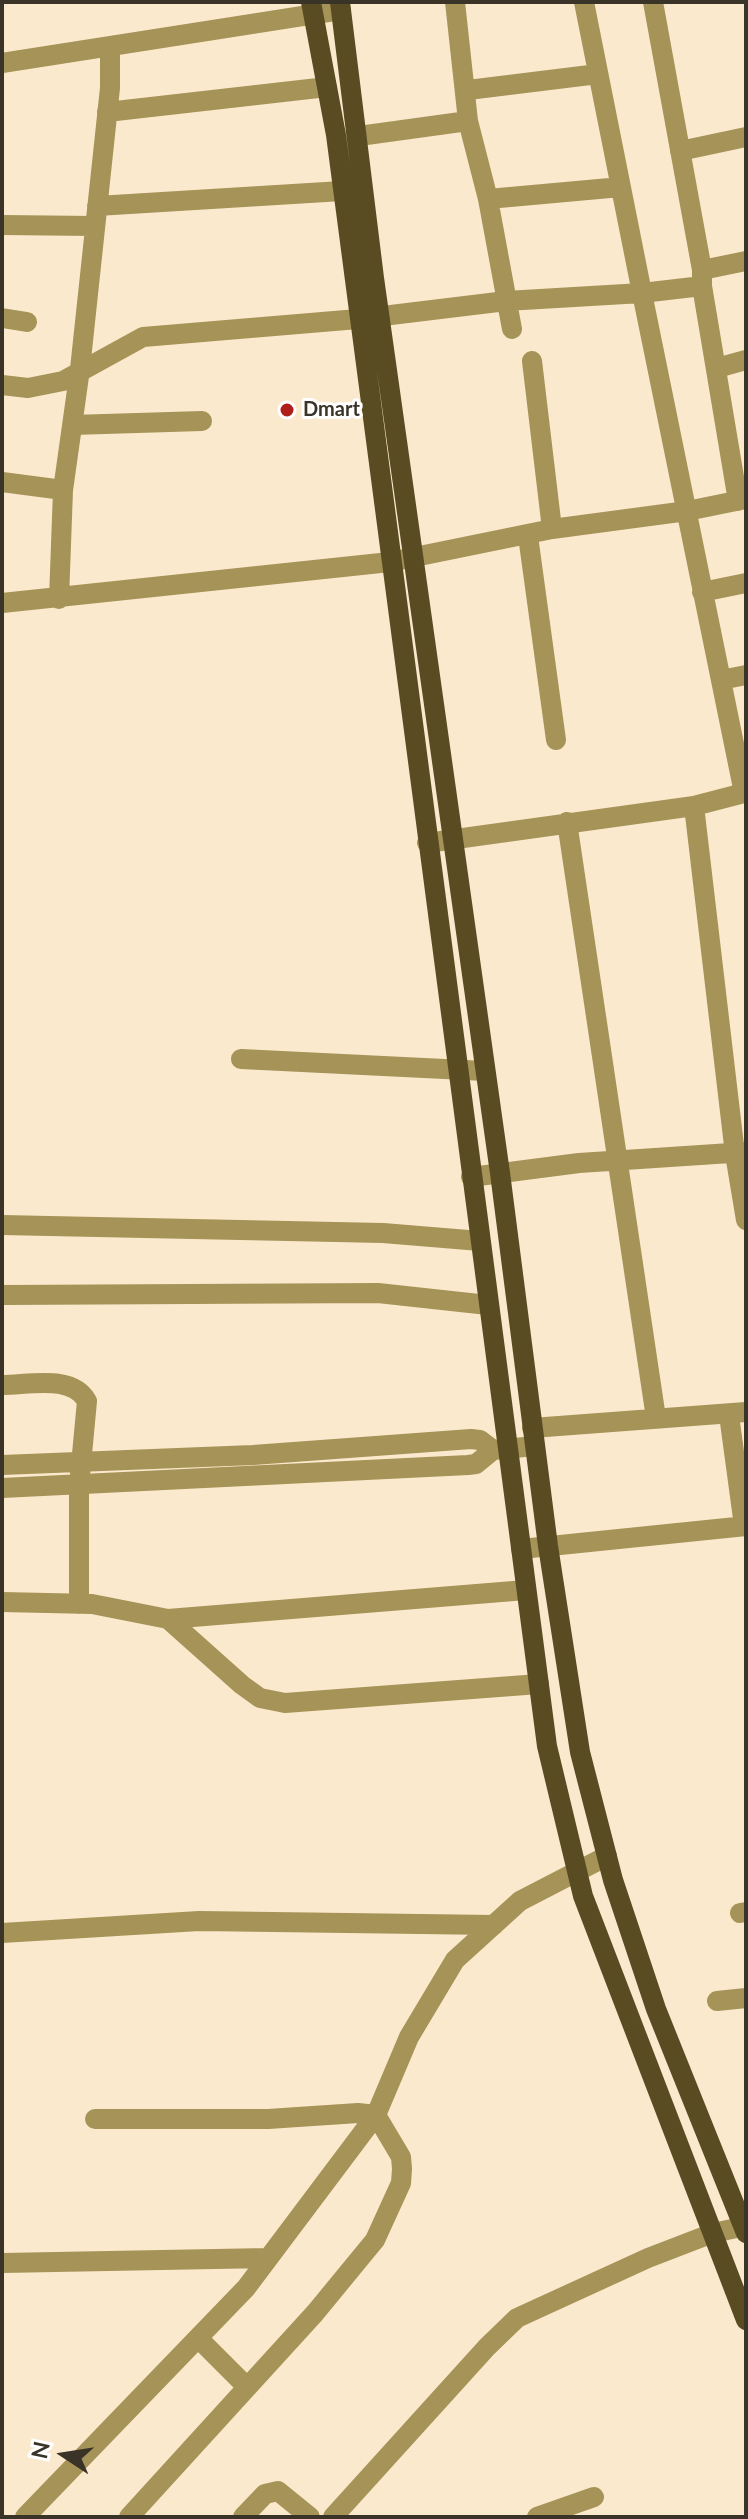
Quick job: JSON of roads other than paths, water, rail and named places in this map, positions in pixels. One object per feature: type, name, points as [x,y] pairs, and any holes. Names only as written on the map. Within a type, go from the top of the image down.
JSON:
[{"type":"main road","points":[[341,6],[380,316],[500,1173],[533,1437],[580,1752],[613,1880],[656,2009],[745,2229]]},
{"type":"main road","points":[[312,8],[342,191],[480,1241],[501,1450],[521,1549],[547,1746],[583,1896],[746,2320]]},
{"type":"street","points":[[455,2],[468,90],[468,121],[488,199],[512,329]]},
{"type":"street","points":[[427,843],[745,797],[584,2]]},
{"type":"street","points":[[2,603],[390,562],[552,529],[687,511],[742,500],[653,2]]},
{"type":"street","points":[[2,63],[110,48],[312,8],[341,6]]},
{"type":"street","points":[[59,599],[63,490],[80,369],[107,112],[110,48]]},
{"type":"street","points":[[468,90],[598,74]]},
{"type":"street","points":[[107,112],[327,87]]},
{"type":"street","points":[[359,136],[468,121]]},
{"type":"street","points":[[680,151],[746,137]]},
{"type":"street","points":[[488,199],[621,187]]},
{"type":"street","points":[[2,225],[342,191]]},
{"type":"street","points":[[2,385],[48,386],[143,337],[358,319],[506,301],[642,293],[702,278],[746,261]]},
{"type":"street","points":[[2,318],[27,322]]},
{"type":"street","points":[[717,368],[746,360]]},
{"type":"street","points":[[532,361],[552,529]]},
{"type":"street","points":[[72,425],[202,421]]},
{"type":"street","points":[[2,482],[63,490]]},
{"type":"street","points":[[528,536],[556,740]]},
{"type":"street","points":[[702,592],[746,583]]},
{"type":"street","points":[[721,680],[746,675]]},
{"type":"street","points":[[694,806],[746,1220]]},
{"type":"street","points":[[567,822],[656,1418]]},
{"type":"street","points":[[241,1059],[485,1071]]},
{"type":"street","points":[[471,1177],[617,1161],[740,1153]]},
{"type":"street","points":[[2,1225],[383,1233],[480,1241]]},
{"type":"street","points":[[2,1295],[378,1293],[488,1305]]},
{"type":"street","points":[[2,1385],[69,1385],[81,1390],[87,1401],[79,1486],[79,1604]]},
{"type":"street","points":[[2,1488],[468,1465],[533,1437],[656,1418],[738,1414],[745,1526],[521,1549]]},
{"type":"street","points":[[2,1465],[471,1439],[501,1450]]},
{"type":"street","points":[[2,1602],[79,1604],[168,1619],[526,1590]]},
{"type":"street","points":[[168,1619],[260,1698],[285,1703],[539,1684]]},
{"type":"street","points":[[25,2517],[198,2338],[268,2258],[376,2115],[409,2037],[455,1960],[520,1901],[607,1856]]},
{"type":"street","points":[[2,1933],[199,1921],[494,1925]]},
{"type":"street","points":[[717,2001],[746,1998]]},
{"type":"street","points":[[95,2119],[376,2115]]},
{"type":"street","points":[[129,2517],[315,2313],[384,2225],[401,2183],[402,2169],[401,2157],[376,2115]]},
{"type":"street","points":[[345,2513],[487,2347],[517,2318],[713,2233],[745,2229]]},
{"type":"street","points":[[2,2263],[268,2258]]},
{"type":"street","points":[[198,2338],[247,2387]]},
{"type":"street","points":[[243,2517],[265,2494],[284,2495],[310,2517]]},
{"type":"street","points":[[537,2517],[594,2497]]},
{"type":"place","name":"Dmart","points":[[287,410]]}]
